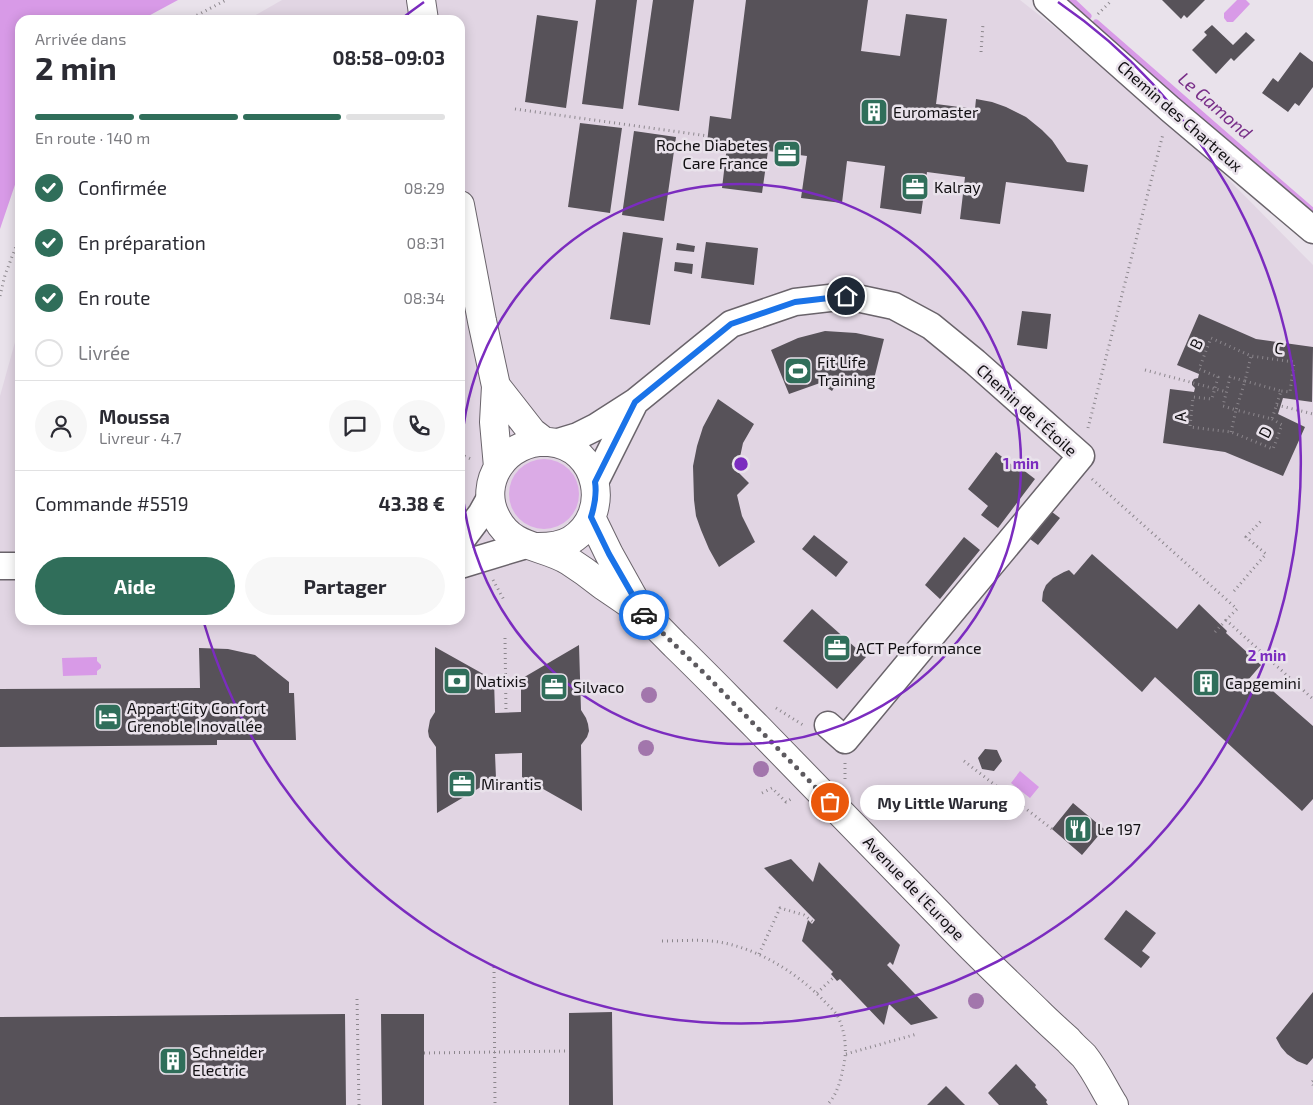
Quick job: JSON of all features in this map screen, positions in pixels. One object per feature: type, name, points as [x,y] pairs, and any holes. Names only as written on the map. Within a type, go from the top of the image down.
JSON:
[{"type":"main road","points":[[420,0],[423,15]]},
{"type":"main road","points":[[465,231],[496,386],[494,422],[498,467]]},
{"type":"main road","points":[[496,386],[532,432],[550,442],[569,448],[590,468],[595,482],[595,505],[591,517],[582,530],[570,541],[554,546],[532,546]]},
{"type":"main road","points":[[490,498],[492,482],[498,467],[507,456],[518,448],[531,443],[550,442]]},
{"type":"main road","name":"Avenue de l'Europe","points":[[490,498],[492,510],[505,531],[515,539],[567,559],[642,613],[707,676],[968,945],[1084,1056],[1114,1105]]},
{"type":"main road","name":"Avenue de l'Europe","points":[[591,517],[642,613]]},
{"type":"street","name":"Chemin des Chartreux","points":[[1047,0],[1170,109],[1313,230]]},
{"type":"street","name":"Chemin de l'Étoile","points":[[550,442],[578,436],[635,402],[731,324],[795,302],[846,296],[894,306],[931,326],[975,362],[1078,460],[836,733]]},
{"type":"street","name":"Chemin de l'Étoile","points":[[595,482],[635,402]]},
{"type":"street","points":[[465,535],[490,498]]},
{"type":"street","points":[[465,564],[532,546]]},
{"type":"street","points":[[0,566],[15,566]]},
{"type":"path","points":[[198,15],[226,0]]},
{"type":"path","points":[[1096,15],[1112,0]]},
{"type":"path","points":[[981,52],[983,24]]},
{"type":"path","points":[[515,109],[708,136]]},
{"type":"path","points":[[1170,109],[1078,460],[1237,609],[1215,632]]},
{"type":"path","points":[[0,296],[15,250]]},
{"type":"path","name":"B","points":[[1215,389],[1218,377],[1199,369],[1211,338],[1251,356]]},
{"type":"path","points":[[1230,432],[1251,356]]},
{"type":"path","name":"C","points":[[1251,356],[1294,362],[1290,392],[1281,391]]},
{"type":"path","points":[[1144,370],[1227,392]]},
{"type":"path","points":[[1230,377],[1281,391],[1272,419],[1223,406],[1230,377]]},
{"type":"path","name":"A","points":[[1215,389],[1212,399],[1193,397],[1190,427],[1230,432]]},
{"type":"path","points":[[1277,405],[1313,414]]},
{"type":"path","name":"D","points":[[1230,432],[1272,449],[1282,425],[1272,419]]},
{"type":"path","points":[[1234,591],[1266,554],[1246,537],[1262,520]]},
{"type":"path","points":[[492,578],[504,600]]},
{"type":"path","points":[[1226,620],[1313,699]]},
{"type":"path","points":[[505,638],[506,713]]},
{"type":"path","points":[[830,802],[845,782],[836,733]]},
{"type":"path","points":[[964,761],[1052,829]]},
{"type":"path","points":[[762,793],[772,788],[786,802],[799,792]]},
{"type":"path","points":[[759,954],[780,908],[804,915],[813,922]]},
{"type":"path","points":[[662,942],[690,940],[720,942],[759,954],[796,976],[817,993],[839,1017],[846,1054],[841,1079],[833,1099],[827,1105]]},
{"type":"path","points":[[494,968],[494,1105]]},
{"type":"path","points":[[817,993],[834,978]]},
{"type":"path","points":[[357,999],[359,1105]]},
{"type":"path","points":[[846,1054],[917,1034]]},
{"type":"path","points":[[424,1053],[569,1051]]},
{"type":"path","points":[[1313,1081],[1311,1084],[1313,1085]]},
{"type":"shaded area","points":[[0,0],[178,0],[150,15],[15,15],[15,185],[0,229]]},
{"type":"shaded area","points":[[282,0],[1020,0],[1160,110],[1313,265],[1313,1105],[0,1105],[0,396],[15,342],[15,625],[465,625],[465,15],[256,15]]},
{"type":"shaded area","points":[[1237,0],[1246,0],[1250,4],[1233,22],[1227,22],[1224,18],[1224,13]]},
{"type":"shaded area","points":[[544,459],[563,465],[573,475],[579,494],[573,513],[563,523],[544,529],[525,523],[515,513],[509,494],[515,475],[525,465]]},
{"type":"shaded area","points":[[97,657],[101,668],[97,671],[97,675],[63,676],[62,658]]},
{"type":"shaded area","points":[[1020,771],[1039,787],[1030,798],[1011,783]]},
{"type":"building","points":[[596,0],[637,0],[623,109],[582,104]]},
{"type":"building","points":[[653,0],[694,0],[679,111],[638,105]]},
{"type":"building","name":"Euromaster","points":[[746,0],[868,0],[861,51],[900,56],[906,14],[947,19],[936,104],[975,109],[976,99],[1006,107],[1026,117],[1052,140],[1067,162],[1088,165],[1084,192],[1006,182],[1000,224],[960,219],[965,177],[927,172],[921,214],[880,208],[885,166],[847,161],[842,203],[801,198],[807,156],[768,151],[762,193],[722,188],[727,146],[707,143],[710,116],[731,119]]},
{"type":"building","points":[[1162,0],[1205,0],[1187,18],[1184,15],[1181,19]]},
{"type":"building","points":[[537,15],[578,21],[566,108],[525,102]]},
{"type":"building","points":[[1212,25],[1233,45],[1246,32],[1255,40],[1234,61],[1231,58],[1216,74],[1192,50],[1207,35],[1204,32]]},
{"type":"building","points":[[1300,52],[1313,62],[1313,87],[1299,106],[1295,103],[1288,112],[1262,93],[1273,78],[1278,82]]},
{"type":"building","points":[[580,123],[622,128],[610,213],[568,207]]},
{"type":"building","points":[[634,131],[676,137],[664,221],[622,215]]},
{"type":"building","points":[[623,232],[663,238],[650,325],[610,319]]},
{"type":"building","points":[[706,242],[758,248],[754,285],[701,278]]},
{"type":"building","points":[[677,243],[695,246],[694,252],[676,250]]},
{"type":"building","points":[[675,262],[693,264],[692,274],[674,271]]},
{"type":"building","points":[[1022,311],[1051,314],[1047,349],[1017,345]]},
{"type":"building","points":[[1199,314],[1256,339],[1313,347],[1312,402],[1283,398],[1278,414],[1305,427],[1283,476],[1225,452],[1163,443],[1170,389],[1194,392],[1195,388],[1192,382],[1198,378],[1199,374],[1177,365]]},
{"type":"building","points":[[825,331],[856,333],[884,339],[873,383],[839,380],[832,391],[820,383],[789,394],[771,350],[798,338]]},
{"type":"building","points":[[718,399],[754,424],[743,443],[737,471],[749,483],[737,495],[742,516],[755,542],[719,567],[709,549],[696,516],[693,466],[703,427]]},
{"type":"building","points":[[996,452],[1012,465],[1018,466],[1035,479],[998,528],[981,515],[988,506],[968,489]]},
{"type":"building","points":[[1052,512],[1060,518],[1038,545],[1030,539]]},
{"type":"building","points":[[814,535],[848,562],[836,577],[802,549]]},
{"type":"building","points":[[964,537],[980,550],[940,599],[925,585]]},
{"type":"building","name":"Capgemini","points":[[1092,554],[1177,629],[1199,604],[1227,631],[1226,633],[1261,665],[1248,680],[1260,692],[1266,685],[1313,726],[1313,799],[1302,811],[1155,677],[1142,692],[1042,601],[1046,585],[1053,578],[1069,570],[1074,575]]},
{"type":"building","points":[[812,609],[866,657],[837,689],[783,641]]},
{"type":"building","points":[[579,645],[581,710],[586,718],[589,731],[581,745],[582,811],[522,777],[522,753],[495,754],[496,778],[437,813],[436,747],[429,737],[428,731],[430,720],[435,712],[435,647],[494,680],[495,713],[521,712],[521,679]]},
{"type":"building","name":"Appart'City Confort Grenoble Inovallée","points":[[199,648],[228,649],[255,655],[289,682],[289,693],[294,693],[296,740],[217,740],[217,745],[0,747],[0,689],[200,688]]},
{"type":"building","points":[[985,749],[997,750],[1002,761],[994,771],[982,769],[978,758]]},
{"type":"building","name":"Le 197","points":[[1073,803],[1104,829],[1082,855],[1052,829]]},
{"type":"building","points":[[791,859],[813,882],[819,862],[900,945],[893,965],[890,962],[887,965],[938,1018],[911,1025],[889,1004],[884,1025],[840,979],[837,981],[831,974],[833,972],[802,941],[808,920],[812,924],[815,920],[764,868]]},
{"type":"building","points":[[1126,910],[1156,933],[1142,951],[1150,957],[1141,968],[1104,939]]},
{"type":"building","points":[[1313,992],[1313,1058],[1307,1065],[1287,1054],[1276,1038]]},
{"type":"building","points":[[612,1012],[613,1105],[569,1105],[569,1013]]},
{"type":"building","name":"Schneider Electric","points":[[345,1014],[346,1105],[0,1105],[0,1017]]},
{"type":"building","points":[[381,1014],[424,1014],[424,1105],[382,1105]]},
{"type":"building","points":[[1016,1064],[1036,1085],[1035,1087],[1047,1100],[1048,1105],[999,1105],[988,1093]]},
{"type":"building","points":[[946,1086],[965,1105],[927,1105]]},
{"type":"waterway","name":"Le Gamond","points":[[1071,0],[1088,16]]},
{"type":"waterway","name":"Le Gamond","points":[[1096,23],[1313,212]]},
{"type":"way so far","points":[[644,615],[707,676],[830,802]]},
{"type":"place","name":"Euromaster","points":[[874,112]]},
{"type":"place","name":"Roche Diabetes Care France","points":[[787,154]]},
{"type":"place","name":"Kalray","points":[[915,187]]},
{"type":"place","name":"Fit Life Training","points":[[798,371]]},
{"type":"place","name":"ACT Performance","points":[[837,648]]},
{"type":"place","name":"Natixis","points":[[457,681]]},
{"type":"place","name":"Capgemini","points":[[1206,683]]},
{"type":"place","name":"Silvaco","points":[[554,687]]},
{"type":"place","name":"Appart'City Confort Grenoble Inovallée","points":[[108,717]]},
{"type":"place","name":"Mirantis","points":[[462,784]]},
{"type":"place","name":"My Little Warung","points":[[830,802]]},
{"type":"place","name":"Le 197","points":[[1078,829]]},
{"type":"place","name":"Schneider Electric","points":[[173,1061]]},
{"type":"route","points":[[644,615],[609,554],[591,517],[595,505],[595,482],[635,402],[731,324],[795,302],[846,296]]}]
